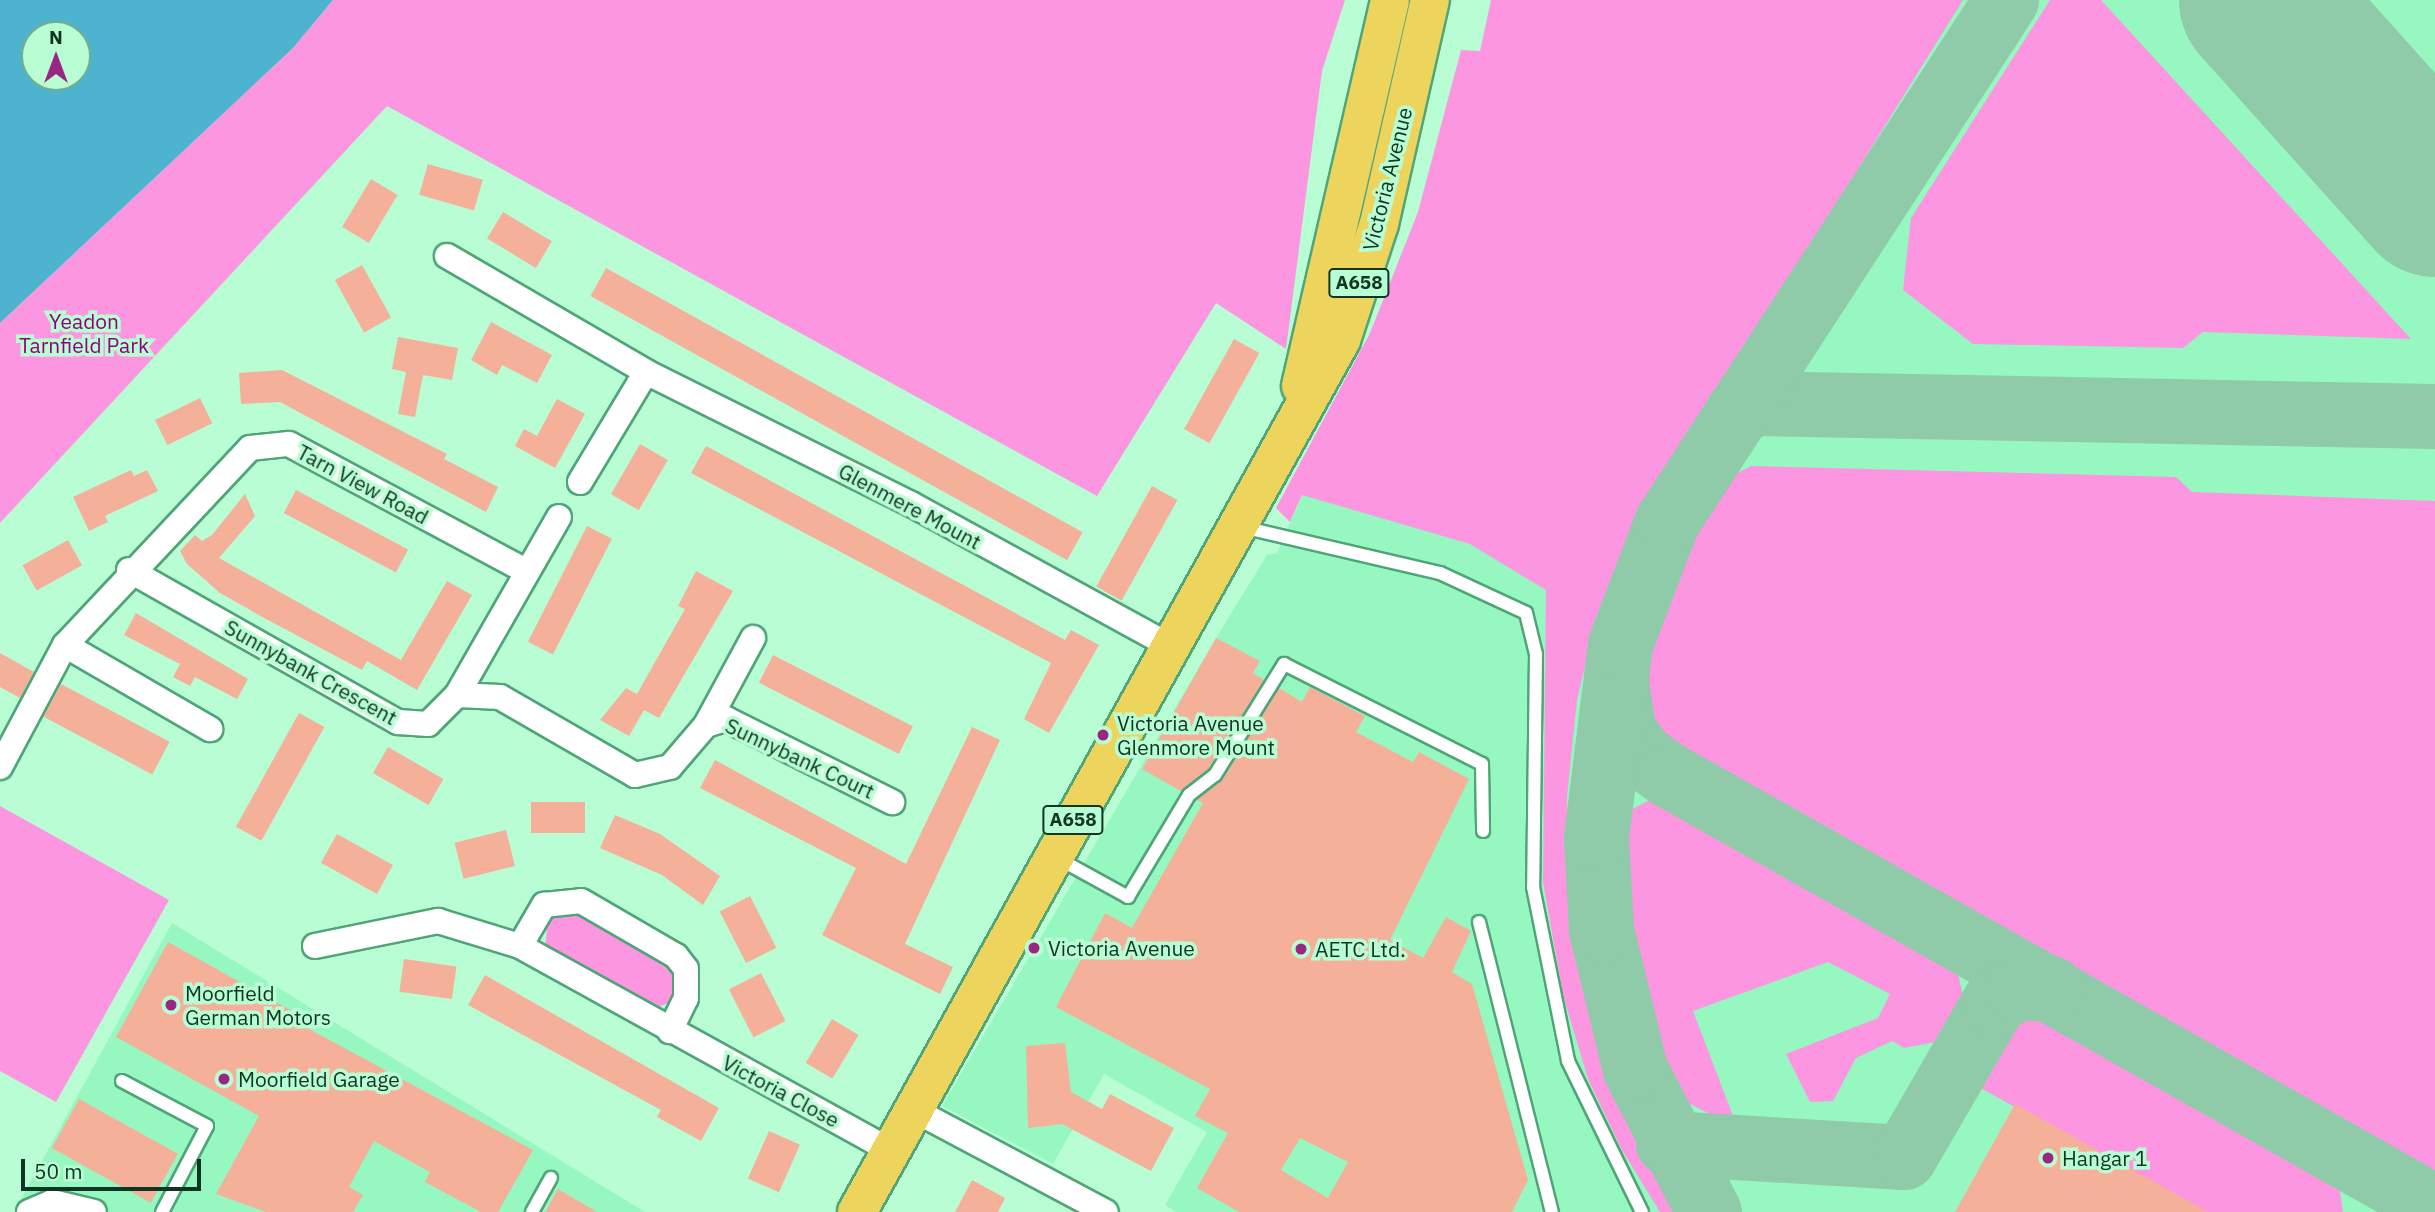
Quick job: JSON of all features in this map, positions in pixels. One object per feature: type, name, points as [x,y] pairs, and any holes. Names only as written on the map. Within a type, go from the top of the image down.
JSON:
[{"type":"highway","name":"Victoria Avenue","points":[[1292,429],[1390,0]]},
{"type":"highway","name":"Victoria Avenue","points":[[857,1212],[1052,856],[1341,340],[1374,237],[1430,0]]},
{"type":"street","name":"Glenmere Mount","points":[[447,256],[646,372],[911,504],[1170,646]]},
{"type":"street","points":[[580,482],[646,372]]},
{"type":"street","name":"Tarn View Road","points":[[0,767],[65,645],[129,570],[240,456],[274,442],[526,571]]},
{"type":"street","name":"Sunnybank Crescent","points":[[129,570],[398,722],[428,724],[457,695],[559,517]]},
{"type":"street","points":[[706,725],[753,638]]},
{"type":"street","points":[[65,645],[210,729]]},
{"type":"street","name":"Sunnybank Court","points":[[457,695],[500,697],[635,775],[670,767],[706,725],[726,719],[892,802]]},
{"type":"street","points":[[520,946],[544,905],[581,901],[676,956],[687,970],[685,998],[670,1031]]},
{"type":"street","name":"Victoria Close","points":[[315,946],[438,921],[520,946],[892,1151]]},
{"type":"street","points":[[914,1110],[1106,1212]]},
{"type":"street","points":[[29,1212],[52,1202],[94,1212]]},
{"type":"lane","points":[[1238,526],[1440,573],[1526,613],[1536,654],[1533,887],[1568,1061],[1642,1212]]},
{"type":"lane","points":[[1052,856],[1128,897],[1189,795],[1215,775],[1284,664],[1482,764],[1483,831]]},
{"type":"lane","points":[[1479,922],[1552,1212]]},
{"type":"lane","points":[[122,1081],[207,1126],[162,1212]]},
{"type":"lane","points":[[532,1212],[551,1178]]},
{"type":"shaded area","points":[[1522,0],[2435,0],[2435,1212],[1176,1212],[1165,1205],[1207,1132],[1104,1074],[1053,1164],[942,1106],[1216,638],[1267,555],[1277,553]]},
{"type":"shaded area","points":[[172,923],[645,1212],[14,1212]]},
{"type":"green space","name":"Yeadon Tarnfield Park","points":[[333,0],[1345,0],[1322,71],[1286,349],[1216,303],[1097,496],[387,106],[0,523],[0,323],[293,48]]},
{"type":"green space","points":[[1491,0],[1963,0],[1651,503],[1596,621],[1577,700],[1567,797],[1569,882],[1583,974],[1624,1102],[1650,1162],[1681,1212],[1660,1212],[1622,1150],[1588,1079],[1563,995],[1543,882],[1546,590],[1470,544],[1302,495],[1290,522],[1276,508],[1370,333],[1418,212],[1461,50],[1480,51]]},
{"type":"green space","points":[[2050,0],[2101,0],[2411,339],[2203,332],[2183,348],[1973,344],[1903,290],[1911,218]]},
{"type":"green space","points":[[1751,466],[2176,477],[2192,492],[2435,501],[2435,1176],[1657,740],[1639,707],[1644,667],[1670,591],[1718,483]]},
{"type":"green space","points":[[1656,797],[1956,963],[1965,1006],[1941,1041],[1904,1048],[1892,1041],[1856,1058],[1833,1101],[1810,1102],[1786,1054],[1878,1018],[1890,994],[1828,962],[1693,1011],[1733,1116],[1712,1115],[1680,1099],[1651,1017],[1629,920],[1622,814]]},
{"type":"green space","points":[[0,806],[169,900],[56,1102],[0,1071]]},
{"type":"green space","points":[[577,909],[665,961],[676,978],[671,1002],[651,1010],[545,947],[548,919]]},
{"type":"green space","points":[[2044,1016],[2321,1169],[2339,1184],[2343,1212],[2205,1212],[1975,1085],[1993,1032],[2017,1019]]},
{"type":"water","points":[[0,0],[333,0],[293,48],[0,323]]},
{"type":"building","points":[[428,164],[483,180],[474,210],[419,195]]},
{"type":"building","points":[[371,179],[398,195],[369,243],[342,227]]},
{"type":"building","points":[[503,212],[552,241],[536,268],[487,239]]},
{"type":"building","points":[[362,265],[391,317],[364,333],[335,280]]},
{"type":"building","points":[[606,268],[1083,532],[1067,560],[590,296]]},
{"type":"building","points":[[491,322],[552,355],[537,383],[502,365],[497,375],[471,360]]},
{"type":"building","points":[[398,337],[458,348],[452,380],[423,375],[415,417],[398,414],[406,372],[392,369]]},
{"type":"building","points":[[1234,339],[1259,353],[1209,443],[1184,429]]},
{"type":"building","points":[[282,370],[447,454],[444,459],[498,487],[486,512],[280,402],[241,404],[239,373]]},
{"type":"building","points":[[200,398],[212,423],[167,445],[155,420]]},
{"type":"building","points":[[557,399],[585,414],[555,468],[515,446],[524,429],[537,436]]},
{"type":"building","points":[[640,444],[668,460],[639,510],[611,494]]},
{"type":"building","points":[[706,446],[1065,640],[1071,630],[1099,645],[1049,733],[1024,719],[1051,663],[691,473]]},
{"type":"building","points":[[131,470],[134,476],[147,470],[158,491],[105,516],[108,522],[89,531],[73,497]]},
{"type":"building","points":[[1152,486],[1177,500],[1122,601],[1096,587]]},
{"type":"building","points":[[296,490],[408,550],[396,573],[284,513]]},
{"type":"building","points":[[245,494],[255,516],[219,558],[401,660],[447,581],[472,595],[417,690],[367,661],[362,670],[266,619],[220,593],[187,564],[180,551],[195,535],[202,541],[212,535]]},
{"type":"building","points":[[587,526],[612,539],[553,655],[528,642]]},
{"type":"building","points":[[68,540],[82,565],[37,591],[23,565]]},
{"type":"building","points":[[696,571],[733,591],[659,718],[644,710],[629,736],[600,720],[626,688],[637,694],[685,609],[678,606]]},
{"type":"building","points":[[136,613],[248,679],[237,699],[195,677],[190,686],[173,677],[180,664],[124,635]]},
{"type":"building","points":[[1216,638],[1260,661],[1253,673],[1264,680],[1208,769],[1181,791],[1142,769]]},
{"type":"building","points":[[0,653],[34,672],[20,698],[0,687]]},
{"type":"building","points":[[773,655],[913,726],[899,754],[759,683]]},
{"type":"building","points":[[61,684],[170,742],[152,774],[44,717]]},
{"type":"building","name":"AETC Ltd.","points":[[1310,687],[1365,716],[1356,732],[1413,762],[1419,752],[1469,779],[1390,940],[1423,958],[1446,917],[1471,931],[1452,972],[1472,984],[1528,1180],[1512,1212],[1239,1212],[1197,1188],[1228,1133],[1195,1116],[1210,1089],[1056,1007],[1105,913],[1132,928],[1203,803],[1197,800],[1222,780],[1279,688],[1302,702]],"holes":[[[1300,1138],[1348,1162],[1328,1198],[1281,1170]]]},
{"type":"building","points":[[299,713],[324,727],[261,841],[236,827]]},
{"type":"building","points":[[972,727],[1000,740],[905,944],[953,967],[940,994],[822,935],[856,868],[700,788],[715,760],[906,864]]},
{"type":"building","points":[[388,747],[443,779],[428,805],[373,773]]},
{"type":"building","points":[[531,802],[585,802],[585,833],[531,833]]},
{"type":"building","points":[[615,815],[660,834],[720,876],[703,905],[662,875],[600,848]]},
{"type":"building","points":[[506,830],[515,866],[464,879],[455,843]]},
{"type":"building","points":[[337,834],[393,865],[377,894],[321,863]]},
{"type":"building","points":[[750,896],[776,948],[746,963],[720,911]]},
{"type":"building","points":[[168,942],[301,1016],[298,1023],[533,1150],[498,1212],[481,1212],[425,1182],[430,1172],[374,1141],[349,1187],[363,1195],[353,1212],[266,1212],[216,1194],[259,1116],[116,1037]]},
{"type":"building","points":[[404,959],[456,966],[452,999],[399,992]]},
{"type":"building","points":[[761,973],[786,1021],[753,1037],[729,989]]},
{"type":"building","points":[[485,975],[719,1108],[701,1141],[657,1117],[661,1110],[468,1005]]},
{"type":"building","points":[[832,1019],[859,1035],[832,1079],[806,1063]]},
{"type":"building","points":[[1065,1043],[1071,1092],[1102,1109],[1110,1094],[1174,1128],[1151,1171],[1062,1124],[1028,1128],[1026,1046]]},
{"type":"building","points":[[79,1099],[178,1154],[151,1203],[52,1148]]},
{"type":"building","name":"Hangar 1","points":[[2015,1104],[2208,1212],[1955,1212]]},
{"type":"building","points":[[769,1131],[800,1145],[779,1192],[748,1179]]},
{"type":"building","points":[[972,1180],[1005,1198],[998,1212],[955,1212]]},
{"type":"building","points":[[558,1189],[597,1212],[545,1212]]},
{"type":"taxiway","points":[[1709,1212],[1635,1069],[1601,930],[1596,837],[1620,644],[1667,521],[2006,0]]},
{"type":"taxiway","points":[[1737,412],[1756,403],[2435,416]]},
{"type":"taxiway","points":[[1616,682],[1623,730],[1641,755],[1669,775],[2435,1207]]},
{"type":"taxiway","points":[[1668,1143],[1904,1157],[1994,1002],[2016,988],[2051,988]]},
{"type":"runway","points":[[2260,0],[2435,195]]},
{"type":"place","name":"Victoria Avenue Glenmore Mount","points":[[1103,735]]},
{"type":"place","name":"Victoria Avenue","points":[[1034,948]]},
{"type":"place","name":"AETC Ltd.","points":[[1301,949]]},
{"type":"place","name":"Moorfield German Motors","points":[[171,1005]]},
{"type":"place","name":"Moorfield Garage","points":[[224,1079]]},
{"type":"place","name":"Hangar 1","points":[[2048,1158]]}]
